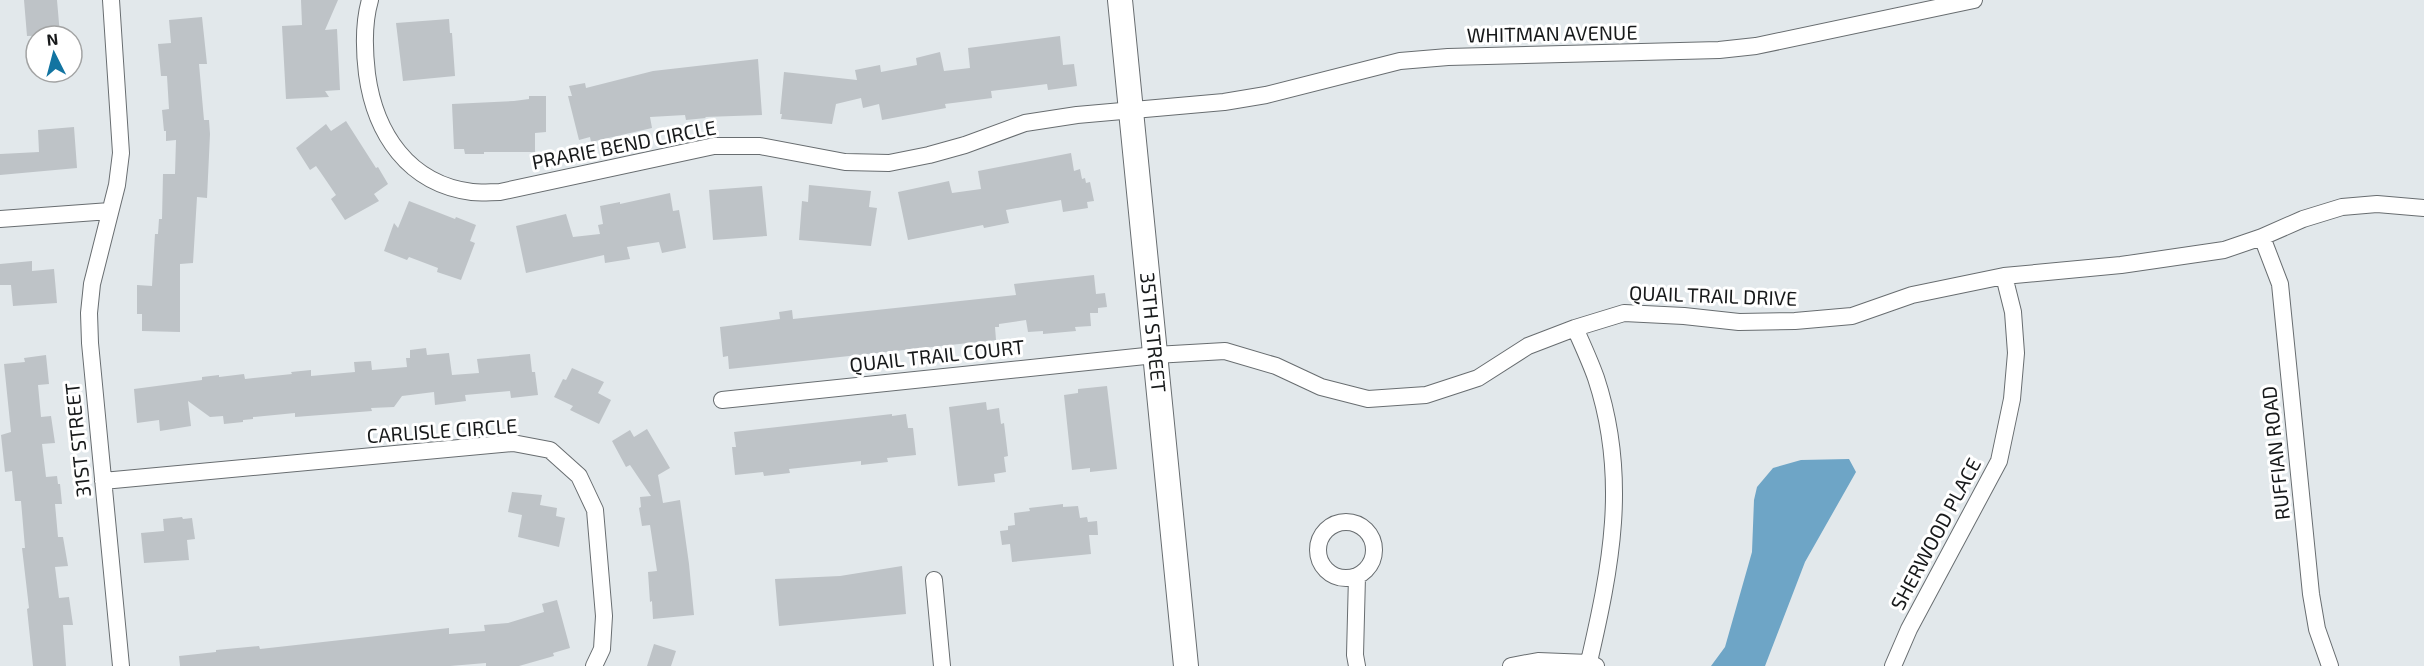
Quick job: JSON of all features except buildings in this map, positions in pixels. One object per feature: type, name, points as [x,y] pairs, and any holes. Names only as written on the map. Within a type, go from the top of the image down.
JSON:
[{"type":"street","name":"31ST STREET","points":[[111,0],[121,153],[117,185],[92,284],[89,312],[121,666]]},
{"type":"street","name":"PRARIE BEND CIRCLE","points":[[370,0],[366,12],[364,51],[370,97],[383,130],[402,158],[433,181],[471,192],[500,192],[714,146],[760,146],[845,162],[889,163],[965,145],[1025,123],[1131,111]]},
{"type":"street","name":"35TH STREET","points":[[1120,0],[1186,666]]},
{"type":"street","name":"WHITMAN AVENUE","points":[[1131,111],[1256,97],[1400,61],[1448,57],[1719,50],[1756,46],[1974,0]]},
{"type":"street","name":"QUAIL TRAIL DRIVE","points":[[1155,354],[1226,351],[1276,366],[1321,387],[1368,399],[1426,394],[1478,378],[1528,346],[1624,313],[1739,322],[1795,321],[1852,316],[1912,295],[2004,276],[2121,265],[2224,250],[2303,219],[2342,207],[2377,204],[2424,208]]},
{"type":"street","points":[[0,219],[110,211]]},
{"type":"street","name":"RUFFIAN ROAD","points":[[2262,237],[2280,284],[2311,594],[2317,629],[2330,666]]},
{"type":"street","name":"SHERWOOD PLACE","points":[[1893,666],[1909,629],[1999,461],[2013,399],[2016,352],[2013,312],[2004,276]]},
{"type":"street","points":[[1511,666],[1538,661],[1591,665],[1609,570],[1615,513],[1615,485],[1609,431],[1596,378],[1575,328]]},
{"type":"street","name":"QUAIL TRAIL COURT","points":[[722,400],[1155,354]]},
{"type":"street","name":"CARLISLE CIRCLE","points":[[103,481],[513,443],[550,450],[579,476],[595,510],[604,616],[602,649],[594,666]]},
{"type":"street","points":[[1357,576],[1355,655],[1357,666]]},
{"type":"street","points":[[934,580],[942,666]]},
{"type":"water","points":[[1849,459],[1856,472],[1805,562],[1765,666],[1711,666],[1725,647],[1752,552],[1754,500],[1757,487],[1773,468],[1801,460]]}]
